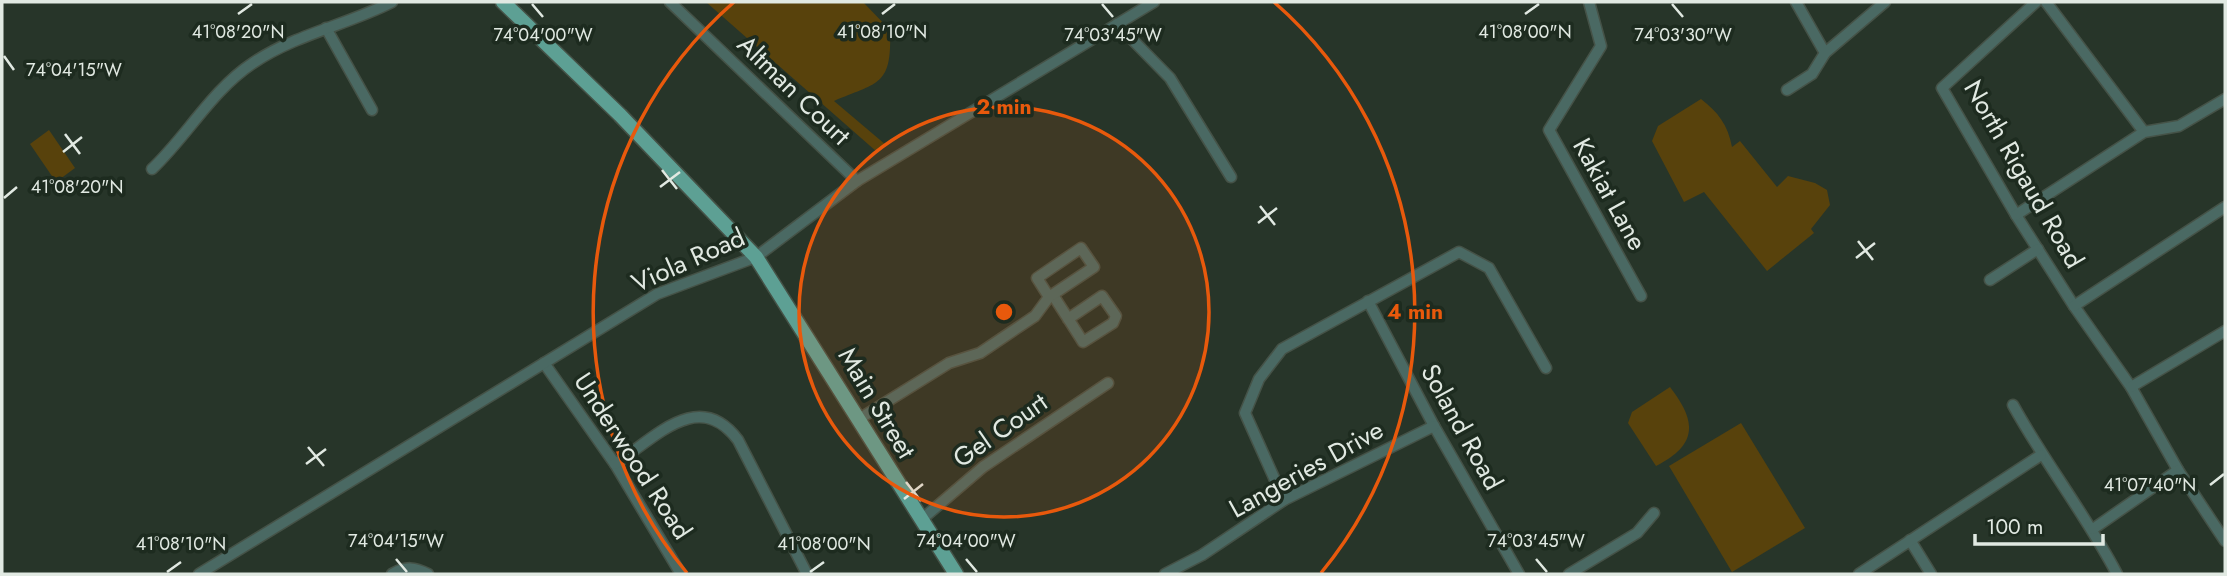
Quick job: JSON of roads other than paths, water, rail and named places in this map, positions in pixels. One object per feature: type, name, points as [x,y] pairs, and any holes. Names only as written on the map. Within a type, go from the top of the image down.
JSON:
[{"type":"main road","name":"Main Street","points":[[503,2],[641,136],[755,257],[956,574]]},
{"type":"street","points":[[152,169],[225,86],[251,64],[300,38],[392,2]]},
{"type":"street","name":"Altman Court","points":[[670,2],[857,181]]},
{"type":"street","name":"Viola Road","points":[[199,574],[657,294],[755,257],[857,181],[1154,2]]},
{"type":"street","name":"Kakiat Lane","points":[[1589,2],[1601,46],[1549,130],[1641,296]]},
{"type":"street","points":[[1796,2],[1825,53]]},
{"type":"street","points":[[1787,90],[1812,74],[1825,53],[1885,2]]},
{"type":"street","name":"North Rigaud Road","points":[[2036,2],[1942,88],[2016,215],[2074,306],[2131,387],[2178,470],[2225,541]]},
{"type":"street","points":[[2046,2],[2144,132]]},
{"type":"street","points":[[1117,24],[1170,78],[1231,177]]},
{"type":"street","points":[[326,28],[372,110]]},
{"type":"street","points":[[2016,215],[2144,132],[2179,126],[2225,99]]},
{"type":"street","points":[[2074,306],[2225,207]]},
{"type":"street","points":[[859,419],[949,363],[980,353],[1035,316],[1051,296],[1094,267],[1081,248],[1037,278],[1051,296],[1068,319],[1083,342],[1113,323],[1116,316],[1102,296],[1068,319]]},
{"type":"street","points":[[1990,280],[2038,249]]},
{"type":"street","points":[[1284,500],[1245,413],[1259,379],[1282,349],[1459,252],[1489,268],[1546,368]]},
{"type":"street","name":"Soland Road","points":[[1368,301],[1434,426],[1519,574]]},
{"type":"street","points":[[2131,387],[2225,331]]},
{"type":"street","name":"Underwood Road","points":[[544,363],[615,464],[681,574]]},
{"type":"street","name":"Gel Court","points":[[921,520],[984,467],[1108,383]]},
{"type":"street","points":[[2013,405],[2041,455],[2093,528],[2117,574]]},
{"type":"street","points":[[615,464],[682,421],[697,415],[711,416],[726,424],[738,440],[807,574]]},
{"type":"street","name":"Langeries Drive","points":[[1165,574],[1202,555],[1284,500],[1434,426]]},
{"type":"street","points":[[1859,574],[2041,455]]},
{"type":"street","points":[[2093,528],[2178,470]]},
{"type":"street","points":[[1569,574],[1637,533],[1654,513]]},
{"type":"street","points":[[1910,540],[1931,574]]},
{"type":"street","points":[[393,574],[401,569],[415,568],[428,574]]}]
